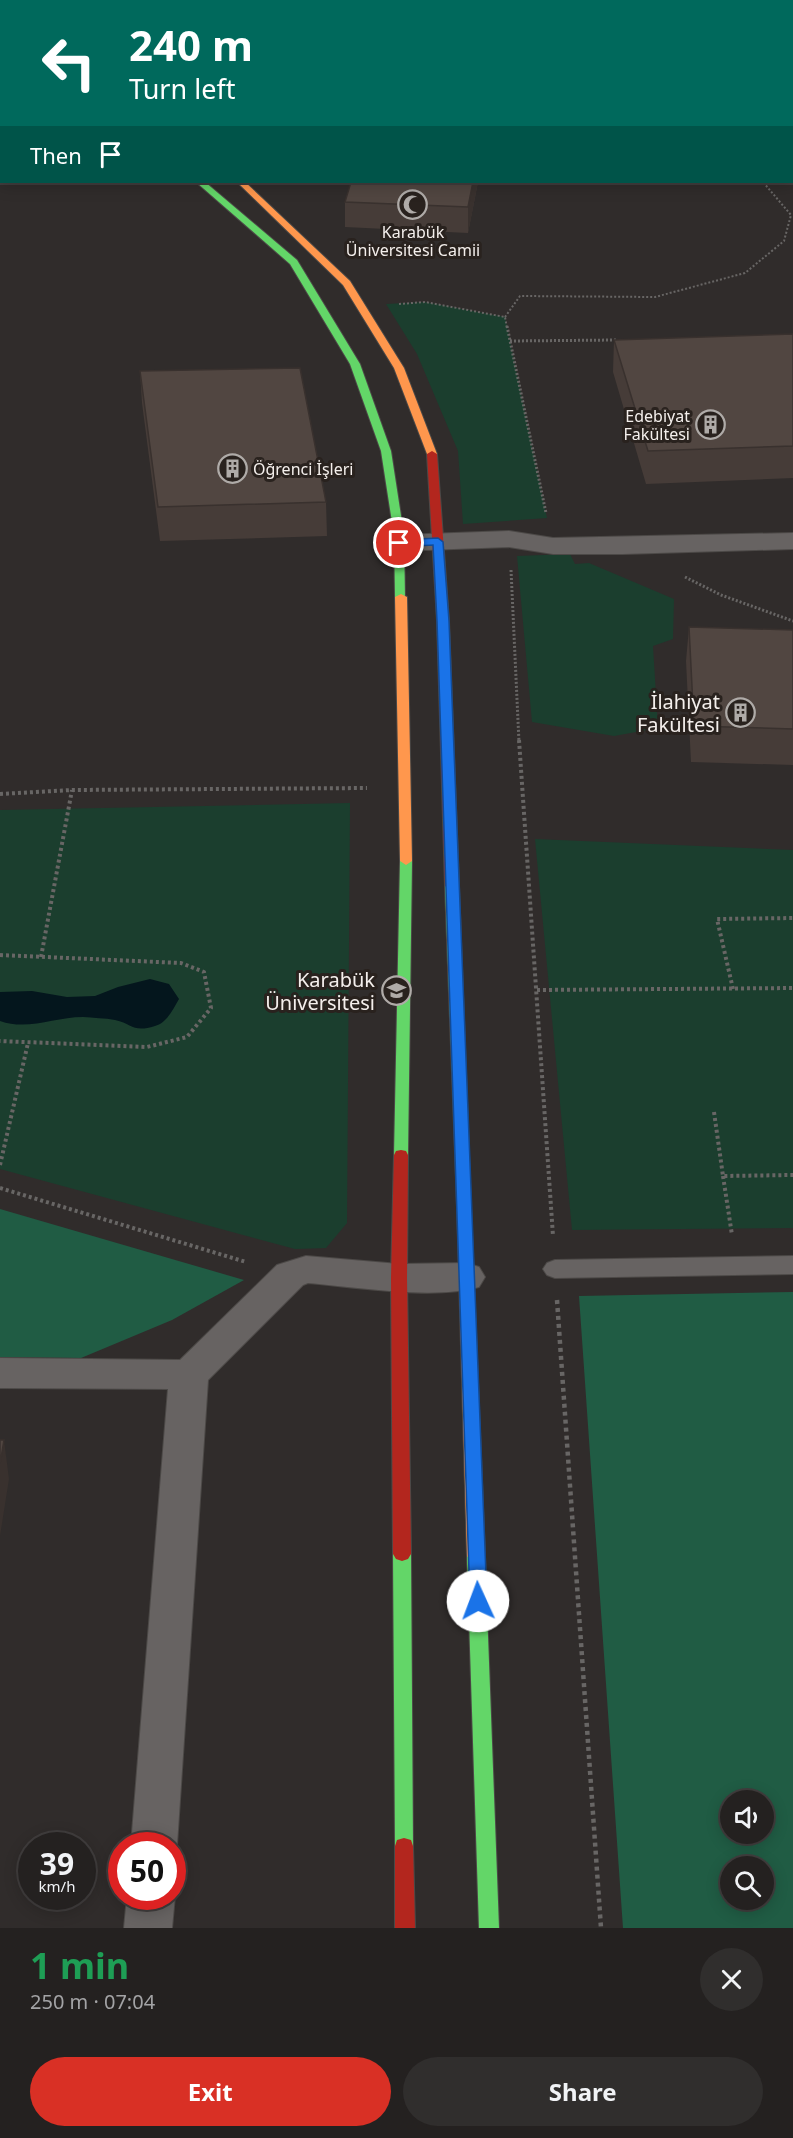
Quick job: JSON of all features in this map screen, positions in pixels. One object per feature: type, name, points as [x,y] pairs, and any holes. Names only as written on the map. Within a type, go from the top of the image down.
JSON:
[{"type":"main road","points":[[201,183],[294,262],[355,364],[386,451],[399,543],[407,815],[399,1278],[405,1928]]},
{"type":"main road","points":[[242,183],[347,283],[399,368],[432,455],[443,621],[489,1928]]},
{"type":"street","points":[[399,543],[509,539],[553,546],[623,546],[793,541]]},
{"type":"street","points":[[155,1832],[189,1375],[290,1275],[306,1269],[399,1278],[466,1277]]},
{"type":"street","points":[[0,1373],[189,1375]]},
{"type":"street","points":[[148,1928],[150,1910]]},
{"type":"lane","points":[[555,1269],[793,1265]]},
{"type":"path","points":[[553,546],[505,317],[520,296],[655,297],[746,273],[784,241],[791,215],[764,183]]},
{"type":"path","points":[[396,304],[425,302],[505,317]]},
{"type":"path","points":[[510,341],[628,340]]},
{"type":"path","points":[[623,546],[721,595],[793,621]]},
{"type":"path","points":[[368,777],[368,795]]},
{"type":"path","points":[[0,794],[72,790],[368,788]]},
{"type":"path","points":[[41,957],[72,790]]},
{"type":"path","points":[[733,989],[717,919],[793,918]]},
{"type":"path","points":[[0,955],[181,963],[204,972],[211,1008],[187,1037],[147,1047],[0,1041]]},
{"type":"path","points":[[537,990],[793,988]]},
{"type":"path","points":[[0,1165],[28,1043]]},
{"type":"path","points":[[714,1112],[736,1266]]},
{"type":"path","points":[[723,1176],[793,1175]]},
{"type":"path","points":[[0,1188],[290,1275]]},
{"type":"green space","points":[[425,302],[505,317],[547,518],[463,524],[458,451],[417,354],[386,304]]},
{"type":"green space","points":[[570,554],[575,564],[589,563],[674,599],[673,639],[653,646],[658,728],[614,736],[532,722],[517,556]]},
{"type":"green space","points":[[350,803],[347,1223],[326,1248],[295,1249],[0,1169],[0,810]]},
{"type":"green space","points":[[535,839],[793,850],[793,1228],[572,1230]]},
{"type":"green space","points":[[0,1209],[244,1280],[172,1320],[81,1358],[0,1357]]},
{"type":"green space","points":[[793,1292],[793,1928],[623,1928],[579,1296]]},
{"type":"water","points":[[150,979],[169,984],[179,999],[166,1019],[148,1028],[137,1028],[115,1020],[83,1017],[21,1025],[0,1021],[0,992],[32,991],[67,997],[95,996],[118,987]]},
{"type":"building","points":[[351,183],[473,183],[468,207],[345,202]]},
{"type":"building","name":"Edebiyat Fakültesi","points":[[793,334],[793,446],[648,451],[614,340]]},
{"type":"building","name":"Öğrenci İşleri","points":[[300,368],[326,502],[158,507],[140,371]]},
{"type":"building","name":"İlahiyat Fakültesi","points":[[689,627],[793,630],[793,729],[694,726]]},
{"type":"building","points":[[0,1440],[4,1440],[0,1464]]},
{"type":"traffic: fast","points":[[201,183],[294,262],[355,364],[386,451],[399,535],[401,597]]},
{"type":"traffic: fast","points":[[401,1155],[406,861]]},
{"type":"traffic: fast","points":[[452,886],[464,1207]]},
{"type":"traffic: fast","points":[[402,1554],[404,1846]]},
{"type":"traffic: fast","points":[[476,1556],[489,1928]]},
{"type":"traffic: slow","points":[[242,183],[347,283],[399,368],[432,454]]},
{"type":"traffic: slow","points":[[401,597],[406,861]]},
{"type":"traffic: slow","points":[[464,1207],[476,1556]]},
{"type":"traffic: jam","points":[[432,454],[443,621],[452,886]]},
{"type":"traffic: jam","points":[[401,1155],[399,1278],[402,1554]]},
{"type":"traffic: jam","points":[[404,1846],[405,1928]]},
{"type":"place","name":"Karabük Üniversitesi Camii","points":[[413,204]]},
{"type":"place","name":"Edebiyat Fakültesi","points":[[711,425]]},
{"type":"place","name":"Öğrenci İşleri","points":[[232,469]]},
{"type":"place","name":"İlahiyat Fakültesi","points":[[741,713]]},
{"type":"place","name":"Karabük Üniversitesi","points":[[396,991]]},
{"type":"route","points":[[399,543],[438,542],[443,621],[478,1601]]}]
